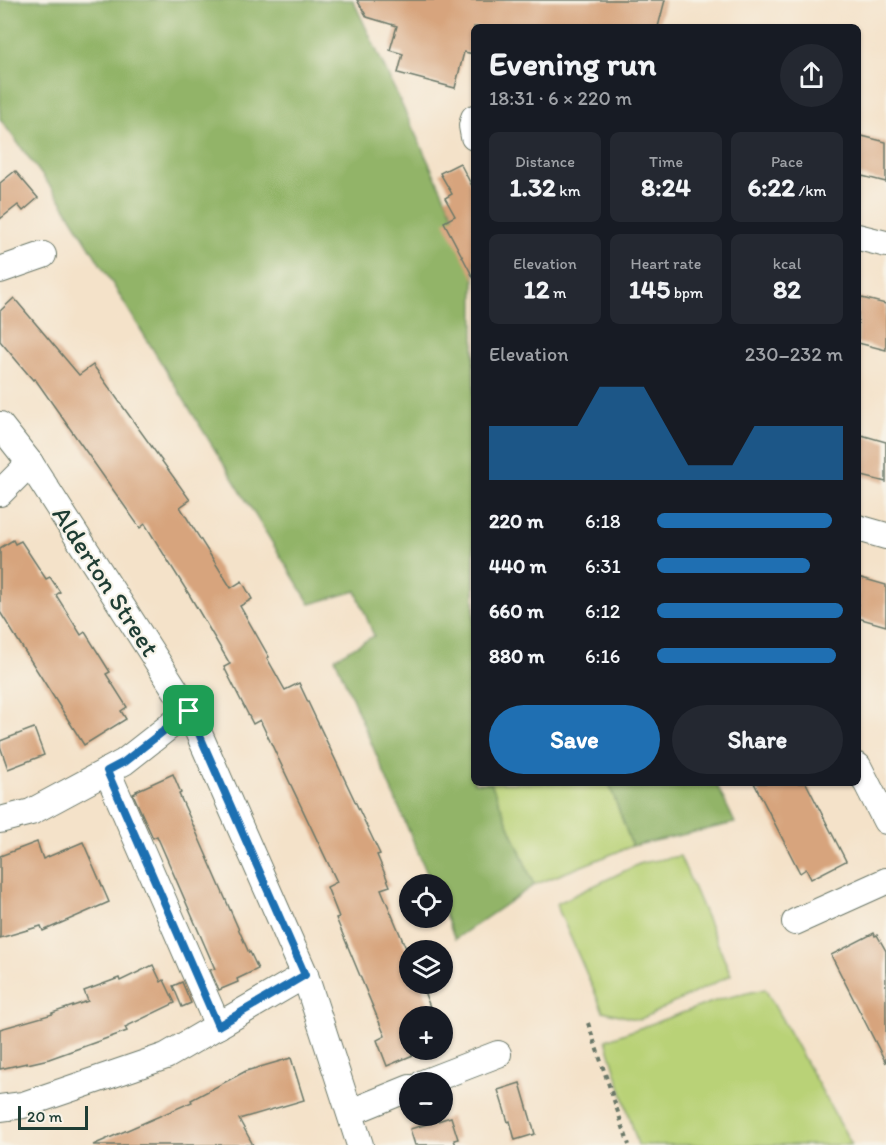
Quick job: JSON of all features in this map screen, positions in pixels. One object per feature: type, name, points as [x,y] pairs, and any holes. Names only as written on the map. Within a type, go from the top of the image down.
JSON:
[{"type":"street","points":[[861,238],[886,244]]},
{"type":"street","points":[[0,270],[43,255]]},
{"type":"street","name":"Alderton Street","points":[[0,425],[30,463],[189,711],[305,975],[360,1145]]},
{"type":"street","points":[[0,493],[30,463]]},
{"type":"street","points":[[861,529],[886,536]]},
{"type":"street","points":[[0,820],[31,812],[124,762],[189,711]]},
{"type":"street","points":[[107,771],[218,1026]]},
{"type":"street","points":[[861,772],[886,821]]},
{"type":"street","points":[[795,922],[886,881]]},
{"type":"street","points":[[0,1108],[23,1105],[166,1056],[305,975]]},
{"type":"street","points":[[451,1072],[498,1054]]},
{"type":"street","points":[[351,1112],[399,1092]]},
{"type":"path","points":[[588,1023],[629,1145]]},
{"type":"green space","points":[[0,0],[353,0],[471,254],[471,786],[492,786],[534,885],[455,939],[450,928],[453,928],[453,874],[427,874],[335,658],[374,636],[356,591],[310,604],[62,202],[0,119]]},
{"type":"green space","points":[[492,786],[610,786],[632,846],[534,885]]},
{"type":"green space","points":[[610,786],[717,786],[735,823],[632,846]]},
{"type":"green space","points":[[680,856],[731,975],[639,1020],[603,1011],[556,904],[641,863]]},
{"type":"green space","points":[[765,989],[852,1145],[638,1145],[606,1040],[721,999]]},
{"type":"building","points":[[357,0],[665,0],[659,24],[471,24],[471,53],[464,52],[455,88],[398,73],[403,54],[390,50],[397,26],[367,17]]},
{"type":"building","points":[[861,136],[886,142],[886,182],[861,176]]},
{"type":"building","points":[[460,163],[471,184],[471,273],[444,222],[455,216],[445,198],[452,194],[440,173]]},
{"type":"building","points":[[15,171],[38,198],[23,211],[18,205],[0,219],[0,183]]},
{"type":"building","points":[[14,298],[79,375],[93,365],[190,500],[180,507],[231,588],[242,581],[252,599],[240,606],[285,690],[299,683],[380,854],[377,855],[390,886],[381,889],[402,940],[399,940],[399,994],[425,994],[430,1006],[399,1006],[399,1060],[401,1060],[387,1066],[377,1040],[385,1036],[336,918],[339,917],[327,887],[337,882],[260,720],[253,724],[224,667],[230,664],[145,524],[140,528],[35,379],[33,380],[0,341],[0,311]]},
{"type":"building","points":[[861,298],[886,304],[886,350],[861,344]]},
{"type":"building","points":[[861,435],[886,442],[886,482],[861,476]]},
{"type":"building","points":[[13,540],[15,544],[21,541],[46,579],[50,577],[60,592],[56,595],[81,635],[85,632],[110,672],[106,674],[127,707],[121,711],[126,719],[84,745],[0,612],[0,548]]},
{"type":"building","points":[[861,578],[886,585],[886,626],[861,619]]},
{"type":"building","points":[[34,728],[44,755],[8,769],[0,741]]},
{"type":"building","points":[[173,774],[181,793],[179,794],[258,969],[237,979],[238,982],[219,990],[210,970],[215,969],[157,836],[153,838],[133,794]]},
{"type":"building","points":[[756,786],[808,786],[846,861],[811,879],[806,869],[800,873]]},
{"type":"building","points":[[37,842],[43,859],[83,842],[109,902],[43,931],[41,926],[0,938],[0,856]]},
{"type":"building","points":[[874,933],[886,951],[886,1063],[831,955]]},
{"type":"building","points":[[153,965],[161,982],[164,980],[175,1003],[125,1027],[127,1031],[49,1059],[0,1069],[0,1029],[88,1001],[84,991],[119,978],[120,981]]},
{"type":"building","points":[[182,982],[191,1003],[182,1007],[173,986]]},
{"type":"building","points":[[291,1058],[304,1100],[239,1119],[253,1145],[93,1145],[192,1102],[191,1100],[246,1071]]},
{"type":"building","points":[[520,1083],[535,1134],[515,1140],[498,1090]]},
{"type":"building","points":[[453,1123],[458,1139],[454,1140],[456,1145],[415,1145],[410,1129],[420,1126],[453,1126]]},
{"type":"route","points":[[189,711],[305,975],[218,1026],[107,771],[124,762],[189,711]]}]
